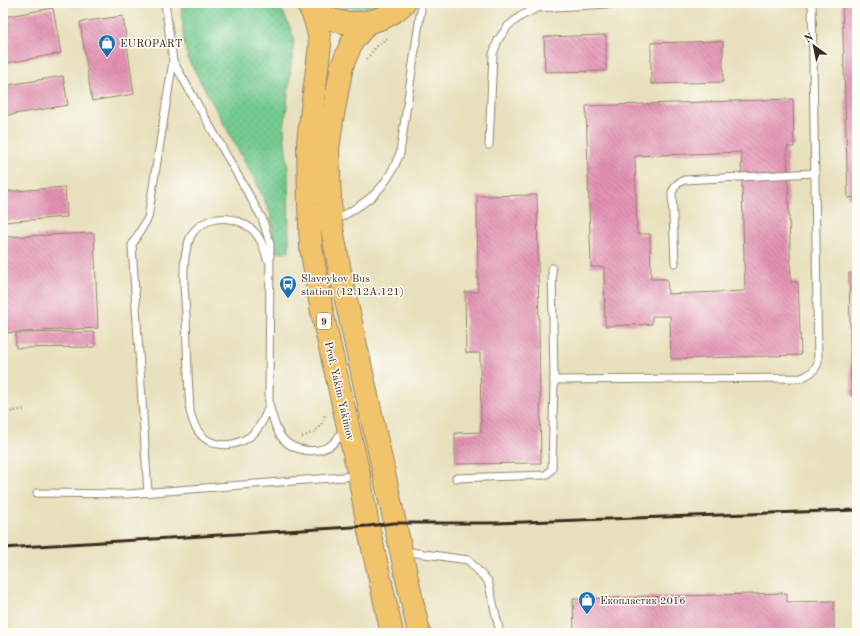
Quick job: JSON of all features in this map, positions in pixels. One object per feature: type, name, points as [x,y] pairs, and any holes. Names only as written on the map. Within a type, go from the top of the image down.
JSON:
[{"type":"highway","name":"9","points":[[308,4],[328,18],[348,23],[368,22],[386,17],[401,7],[413,6]]},
{"type":"highway","name":"Prof. Yakim Yakimov","points":[[308,4],[316,19],[320,31],[320,45],[308,142],[309,204],[312,247],[322,312],[341,392],[359,475],[368,526],[392,633]]},
{"type":"highway","points":[[368,22],[352,42],[346,53],[333,113],[328,149],[331,223],[342,284],[419,633]]},
{"type":"lane","points":[[148,493],[132,245],[148,218],[173,61],[165,3]]},
{"type":"lane","points":[[489,145],[493,54],[498,40],[508,26],[521,16],[537,8],[627,3]]},
{"type":"lane","points":[[554,380],[801,378],[810,374],[815,369],[818,363],[812,3]]},
{"type":"lane","points":[[331,223],[372,197],[388,179],[400,153],[413,6]]},
{"type":"lane","points":[[173,61],[262,218],[270,244],[269,405],[274,424],[284,440],[290,445],[307,451],[322,450],[334,443],[339,437],[342,429],[341,392]]},
{"type":"lane","points":[[676,263],[672,192],[677,184],[684,180],[815,172]]},
{"type":"lane","points":[[269,405],[263,421],[254,432],[241,442],[227,445],[213,442],[202,436],[193,423],[190,411],[184,264],[190,236],[199,226],[210,220],[220,218],[247,224],[257,233],[265,251],[270,269]]},
{"type":"lane","points":[[456,478],[544,475],[552,469],[554,380],[552,268]]},
{"type":"lane","points":[[37,493],[148,493],[359,475]]},
{"type":"lane","points":[[401,551],[468,560],[488,581],[500,633]]},
{"type":"path","points":[[3,413],[25,410]]},
{"type":"green space","points":[[181,3],[277,3],[289,25],[294,39],[284,132],[288,170],[289,252],[274,252],[271,215],[257,184],[188,59],[184,42]]},
{"type":"green space","points":[[333,3],[381,3],[363,8],[351,8]]},
{"type":"building","points":[[842,3],[857,3],[857,232],[854,197],[848,198]]},
{"type":"building","points":[[53,8],[61,53],[3,64],[3,17]]},
{"type":"building","name":"EUROPART","points":[[123,16],[134,94],[92,101],[80,22]]},
{"type":"building","points":[[606,35],[606,71],[545,72],[544,37]]},
{"type":"building","points":[[723,41],[723,82],[651,84],[651,43]]},
{"type":"building","points":[[63,76],[68,105],[3,116],[3,86]]},
{"type":"building","points":[[793,99],[794,147],[787,147],[791,282],[798,282],[801,355],[671,359],[670,316],[652,316],[652,324],[605,326],[604,267],[591,267],[586,106]],"holes":[[[741,152],[745,291],[668,294],[667,279],[651,279],[650,234],[637,234],[635,156]]]},
{"type":"building","points":[[65,187],[67,217],[3,222],[3,192]]},
{"type":"building","points":[[537,195],[541,463],[455,464],[455,433],[481,432],[480,353],[466,353],[465,292],[478,292],[477,196]]},
{"type":"building","points":[[94,233],[98,328],[3,333],[3,237]]},
{"type":"building","points":[[849,273],[857,273],[857,396],[851,396]]},
{"type":"building","points":[[94,332],[95,347],[16,348],[16,333]]},
{"type":"building","points":[[787,593],[787,602],[834,601],[834,633],[574,633],[573,599]]},
{"type":"railway","points":[[3,548],[368,526],[394,523],[497,523],[857,510]]},
{"type":"place","name":"EUROPART","points":[[107,58]]},
{"type":"place","name":"Slaveykov Bus station (12,12A,121)","points":[[288,299]]},
{"type":"place","name":"Екопластик 2016","points":[[587,615]]}]
